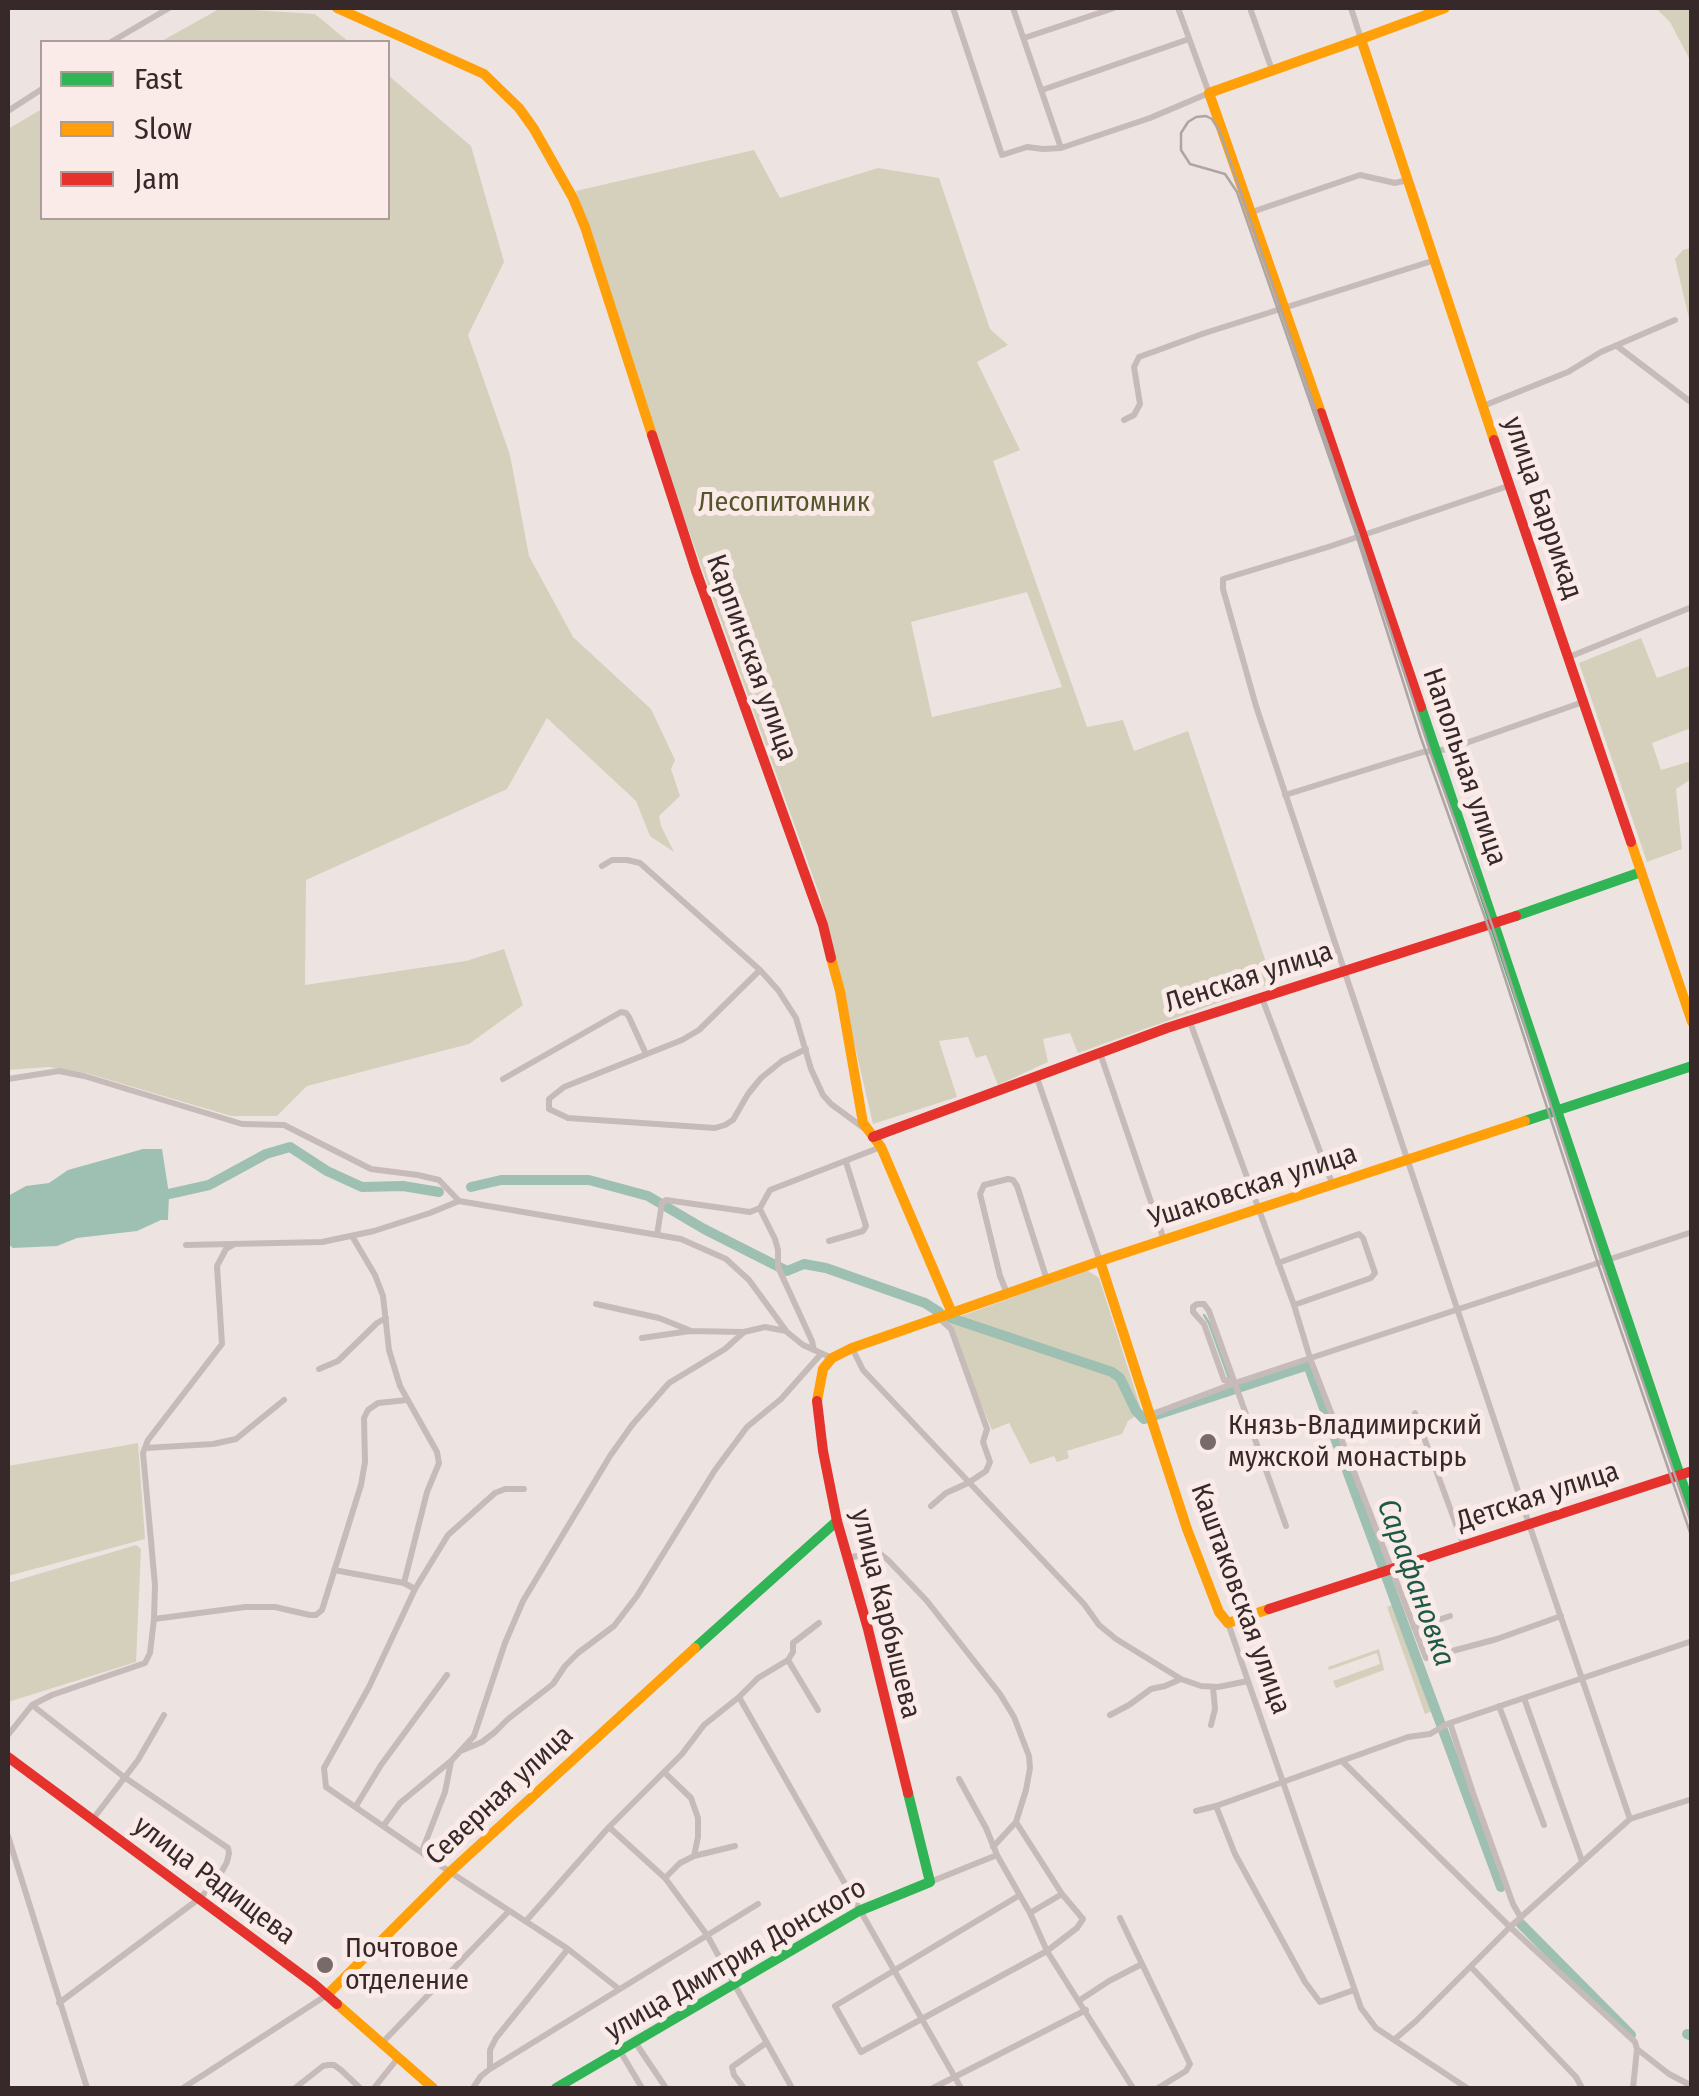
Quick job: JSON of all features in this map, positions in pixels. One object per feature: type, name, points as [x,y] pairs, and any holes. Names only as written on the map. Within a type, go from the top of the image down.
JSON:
[{"type":"street","points":[[114,40],[170,8]]},
{"type":"street","name":"Карпинская улица","points":[[337,8],[460,62],[492,81],[520,108],[573,198],[696,571],[823,925],[840,991],[863,1123],[880,1148],[952,1314]]},
{"type":"street","points":[[954,8],[1002,155],[1027,147],[1060,148],[1445,8]]},
{"type":"street","points":[[1014,8],[1060,148]]},
{"type":"street","points":[[1024,38],[1114,8]]},
{"type":"street","name":"Напольная улица","points":[[1178,8],[1363,535],[1608,1261],[1686,1473],[1692,1511]]},
{"type":"street","points":[[1250,8],[1272,72]]},
{"type":"street","name":"улица Баррикад","points":[[1350,8],[1692,1022]]},
{"type":"street","points":[[1042,90],[1189,39]]},
{"type":"street","points":[[8,112],[40,90]]},
{"type":"street","points":[[1252,212],[1360,174],[1395,183],[1408,180]]},
{"type":"street","points":[[1124,420],[1134,416],[1140,404],[1134,367],[1139,357],[1433,261]]},
{"type":"street","points":[[1483,406],[1568,372],[1616,345],[1675,320]]},
{"type":"street","points":[[1616,345],[1692,403]]},
{"type":"street","points":[[1511,486],[1224,579],[1224,589],[1285,795],[1630,1820]]},
{"type":"street","points":[[1569,657],[1692,607]]},
{"type":"street","points":[[1285,795],[1421,752],[1449,749],[1584,702]]},
{"type":"street","points":[[602,866],[612,860],[640,863],[760,970],[796,1018],[811,1070],[823,1095],[870,1133]]},
{"type":"street","name":"Ленская улица","points":[[870,1133],[1642,872]]},
{"type":"street","points":[[760,970],[699,1030],[564,1086],[549,1099],[549,1109],[568,1118],[715,1128],[733,1120],[761,1078],[806,1049]]},
{"type":"street","points":[[1262,998],[1332,1183]]},
{"type":"street","points":[[504,1080],[621,1012],[629,1017],[646,1054]]},
{"type":"street","points":[[1190,1022],[1387,1572],[1426,1658],[1561,1616]]},
{"type":"street","points":[[1100,1053],[1164,1240]]},
{"type":"street","name":"Ушаковская улица","points":[[822,1354],[852,1348],[1332,1183],[1692,1066]]},
{"type":"street","points":[[8,1078],[59,1072],[84,1076],[242,1124],[284,1125],[371,1169],[439,1180],[459,1201]]},
{"type":"street","name":"Каштаковская улица","points":[[1037,1078],[1212,1598],[1228,1624],[1354,1990],[1367,2020],[1468,2088]]},
{"type":"street","points":[[657,1235],[661,1204],[671,1199],[750,1212],[760,1208],[770,1190],[880,1148]]},
{"type":"street","points":[[829,1241],[864,1231],[866,1226],[846,1162]]},
{"type":"street","points":[[1007,1294],[980,1194],[984,1186],[1014,1180],[1047,1280]]},
{"type":"street","points":[[186,1245],[322,1242],[430,1213],[459,1201],[680,1239],[726,1260],[749,1280],[787,1332],[822,1354]]},
{"type":"street","points":[[760,1208],[776,1239],[778,1267],[812,1341],[822,1354]]},
{"type":"street","points":[[1151,1420],[1234,1383],[1692,1232]]},
{"type":"street","points":[[1278,1263],[1359,1234],[1363,1238],[1374,1273],[1371,1278],[1294,1306]]},
{"type":"street","points":[[352,1236],[383,1296],[389,1350],[400,1386],[437,1452],[439,1463],[427,1492],[404,1583]]},
{"type":"street","points":[[8,1735],[32,1706],[145,1662],[150,1654],[155,1585],[143,1453],[182,1393],[222,1344],[212,1244]]},
{"type":"street","points":[[216,1266],[220,1256],[236,1244]]},
{"type":"street","points":[[596,1304],[679,1324],[690,1331]]},
{"type":"street","points":[[1234,1383],[1224,1380],[1204,1324],[1193,1312],[1197,1304],[1204,1304],[1209,1311],[1286,1526]]},
{"type":"street","points":[[319,1369],[338,1361],[386,1318]]},
{"type":"street","points":[[931,1506],[986,1471],[990,1462],[983,1442],[987,1429],[950,1329],[939,1318]]},
{"type":"street","points":[[642,1338],[690,1331],[744,1332],[764,1326],[787,1332]]},
{"type":"street","points":[[384,1825],[400,1803],[452,1760],[474,1736],[523,1601],[632,1425],[669,1383],[744,1332]]},
{"type":"street","points":[[852,1348],[864,1370],[1084,1604],[1099,1625],[1181,1679],[1213,1687],[1248,1681]]},
{"type":"street","points":[[461,1750],[482,1742],[553,1684],[578,1653],[614,1626],[747,1427],[822,1354]]},
{"type":"street","name":"улица Карбышева","points":[[822,1354],[817,1401],[837,1521],[868,1629],[930,1882]]},
{"type":"street","points":[[145,1448],[236,1439],[284,1400]]},
{"type":"street","points":[[154,1620],[245,1606],[316,1615],[322,1610],[361,1485],[364,1418],[378,1403],[407,1400]]},
{"type":"street","points":[[1416,1412],[1464,1546]]},
{"type":"street","name":"Детская улица","points":[[1228,1624],[1686,1473]]},
{"type":"street","points":[[524,1489],[495,1493],[448,1535],[415,1588],[369,1687],[324,1768],[326,1786],[568,1949],[619,1989]]},
{"type":"street","name":"Северная улица","points":[[183,2088],[327,1995],[450,1872],[837,1521]]},
{"type":"street","name":"улица Карбышева","points":[[847,1558],[878,1552],[888,1560],[927,1601],[1000,1694],[1014,1716],[1029,1756],[1026,1790],[1016,1822]]},
{"type":"street","points":[[334,1570],[415,1588]]},
{"type":"street","points":[[1414,1628],[1450,1616]]},
{"type":"street","points":[[526,1920],[609,1827],[682,1754],[704,1725],[758,1678],[788,1660],[792,1644],[819,1623]]},
{"type":"street","points":[[1196,1811],[1408,1738],[1430,1734],[1445,1725],[1692,1641]]},
{"type":"street","points":[[788,1660],[818,1710]]},
{"type":"street","points":[[356,1806],[446,1675]]},
{"type":"street","points":[[1110,1714],[1129,1706],[1151,1689],[1181,1679]]},
{"type":"street","points":[[1212,1725],[1213,1687]]},
{"type":"street","points":[[739,1697],[961,2088]]},
{"type":"street","points":[[1524,1698],[1582,1862]]},
{"type":"street","points":[[32,1706],[228,1848],[229,1857],[211,1888],[200,1898],[60,2002]]},
{"type":"street","points":[[1500,1706],[1544,1824]]},
{"type":"street","points":[[92,1819],[155,1734],[164,1715]]},
{"type":"street","points":[[1445,1725],[1513,1904],[1522,1918]]},
{"type":"street","name":"улица Радищева","points":[[8,1758],[327,1995],[433,2088]]},
{"type":"street","points":[[422,1851],[445,1792],[452,1760]]},
{"type":"street","points":[[1342,1760],[1510,1927],[1635,2042],[1633,2088]]},
{"type":"street","points":[[664,1772],[691,1798],[698,1818],[694,1856]]},
{"type":"street","points":[[959,1780],[1047,1950],[1134,2088]]},
{"type":"street","points":[[1395,2039],[1510,1927],[1630,1820],[1692,1799]]},
{"type":"street","points":[[1216,1806],[1235,1854],[1305,1982],[1320,2002],[1354,1990]]},
{"type":"street","points":[[995,1851],[1016,1822],[1082,1920],[1047,1950],[861,2052],[835,2006],[1020,1895]]},
{"type":"street","points":[[609,1827],[665,1878],[707,1935],[792,2088]]},
{"type":"street","points":[[8,1836],[87,2088]]},
{"type":"street","points":[[665,1878],[694,1856],[734,1846]]},
{"type":"street","name":"улица Дмитрия Донского","points":[[556,2088],[859,1911],[995,1851]]},
{"type":"street","points":[[1030,1913],[1062,1894]]},
{"type":"street","points":[[473,2088],[490,2069],[758,1904]]},
{"type":"street","points":[[382,2043],[508,1911]]},
{"type":"street","points":[[1120,1918],[1190,2064],[1186,2071],[1158,2088]]},
{"type":"street","points":[[490,2069],[490,2050],[496,2038],[568,1949]]},
{"type":"street","points":[[1080,2000],[1142,1964]]},
{"type":"street","points":[[1471,1966],[1582,2088]]},
{"type":"street","points":[[933,2088],[1086,2010]]},
{"type":"street","points":[[636,2042],[666,2088]]},
{"type":"street","points":[[744,2088],[732,2067],[766,2043]]},
{"type":"street","points":[[1636,2048],[1692,2086]]},
{"type":"street","points":[[620,2051],[642,2088]]},
{"type":"street","points":[[374,2088],[398,2058]]},
{"type":"street","points":[[295,2088],[328,2065],[341,2070],[360,2088]]},
{"type":"green space","points":[[221,8],[315,14],[347,40],[164,40]]},
{"type":"green space","points":[[1656,8],[1691,8],[1691,62],[1670,22]]},
{"type":"green space","points":[[390,77],[471,146],[504,262],[468,335],[510,455],[529,556],[573,637],[651,709],[675,760],[671,769],[680,796],[659,816],[674,852],[650,836],[636,801],[547,718],[507,789],[306,880],[305,985],[466,961],[504,949],[523,1005],[469,1044],[307,1086],[277,1116],[231,1116],[86,1073],[48,1067],[8,1070],[8,129],[40,110],[40,220],[390,220]]},
{"type":"green space","name":"Лесопитомник","points":[[754,150],[780,198],[878,168],[939,178],[990,329],[1008,345],[977,362],[1020,450],[993,461],[1087,727],[1123,720],[1134,751],[1188,731],[1273,983],[1078,1053],[1070,1033],[1043,1039],[1048,1062],[998,1085],[986,1055],[976,1058],[968,1037],[939,1041],[957,1097],[873,1124],[820,896],[669,476],[576,191]],"holes":[[[1027,592],[1062,687],[932,717],[911,622]]]},
{"type":"green space","points":[[1692,248],[1691,327],[1675,259],[1683,250]]},
{"type":"green space","points":[[1641,638],[1657,678],[1692,665],[1691,728],[1652,743],[1661,770],[1691,761],[1691,779],[1676,789],[1682,849],[1647,862],[1579,663]]},
{"type":"green space","points":[[1087,1270],[1099,1278],[1142,1412],[1128,1421],[1122,1434],[1067,1451],[1069,1458],[1057,1462],[1054,1456],[1030,1464],[1009,1423],[992,1430],[948,1321]]},
{"type":"green space","points":[[138,1443],[145,1539],[8,1576],[8,1466]]},
{"type":"green space","points":[[136,1545],[141,1549],[136,1662],[8,1702],[8,1583]]},
{"type":"green space","points":[[1395,1604],[1435,1710],[1425,1714],[1387,1607]]},
{"type":"green space","points":[[1379,1649],[1384,1670],[1336,1688],[1333,1681],[1380,1664],[1377,1653],[1329,1670],[1328,1667]]},
{"type":"shaded area","points":[[143,1149],[162,1149],[169,1194],[168,1220],[137,1231],[77,1238],[57,1246],[13,1248],[8,1244],[8,1196],[26,1186],[49,1183],[68,1170]]},
{"type":"waterway","name":"Сарафановка","points":[[169,1194],[209,1185],[266,1154],[290,1147],[327,1171],[362,1187],[403,1186],[439,1192]]},
{"type":"waterway","name":"Сарафановка","points":[[471,1187],[501,1180],[589,1180],[648,1196],[787,1271],[804,1264],[826,1268],[925,1303],[939,1312]]},
{"type":"waterway","points":[[1204,1315],[1229,1378]]},
{"type":"waterway","name":"Сарафановка","points":[[948,1317],[1112,1372],[1120,1378],[1144,1419],[1235,1389]]},
{"type":"waterway","name":"Сарафановка","points":[[1238,1388],[1308,1365],[1501,1887]]},
{"type":"waterway","name":"Сарафановка","points":[[1521,1924],[1631,2035]]},
{"type":"waterway","name":"Сарафановка","points":[[1687,2034],[1692,2036]]},
{"type":"tram line","points":[[1692,1525],[1492,925],[1220,132],[1212,119],[1196,117],[1181,133],[1181,150],[1190,164],[1225,174],[1237,192],[1357,537],[1421,738],[1488,926],[1692,1538]]},
{"type":"traffic: fast","points":[[1421,707],[1692,1511]]},
{"type":"traffic: fast","points":[[1516,916],[1641,872]]},
{"type":"traffic: fast","points":[[1525,1121],[1692,1066]]},
{"type":"traffic: fast","points":[[695,1648],[837,1521]]},
{"type":"traffic: fast","points":[[556,2088],[859,1911],[930,1882],[908,1793]]},
{"type":"traffic: slow","points":[[337,8],[484,74],[519,108],[573,198],[585,227],[652,435]]},
{"type":"traffic: slow","points":[[1445,8],[1361,39],[1494,440]]},
{"type":"traffic: slow","points":[[1321,413],[1209,93],[1361,39]]},
{"type":"traffic: slow","points":[[1631,842],[1692,1022]]},
{"type":"traffic: slow","points":[[831,958],[863,1123],[881,1147],[952,1313]]},
{"type":"traffic: slow","points":[[817,1401],[823,1369],[832,1358],[852,1348],[1100,1261],[1525,1121]]},
{"type":"traffic: slow","points":[[1100,1261],[1187,1529],[1219,1612],[1228,1623],[1269,1609]]},
{"type":"traffic: slow","points":[[327,1995],[450,1872],[695,1648]]},
{"type":"traffic: slow","points":[[337,2004],[433,2088]]},
{"type":"traffic: jam","points":[[1321,413],[1421,707]]},
{"type":"traffic: jam","points":[[652,435],[696,571],[823,925],[831,958]]},
{"type":"traffic: jam","points":[[1494,440],[1631,842]]},
{"type":"traffic: jam","points":[[873,1137],[1167,1028],[1516,916]]},
{"type":"traffic: jam","points":[[817,1401],[837,1521],[908,1793]]},
{"type":"traffic: jam","points":[[1269,1609],[1692,1471]]},
{"type":"traffic: jam","points":[[8,1757],[337,2004]]},
{"type":"place","name":"Князь-Владимирский мужской монастырь","points":[[1208,1442]]},
{"type":"place","name":"Почтовое отделение","points":[[325,1965]]}]
